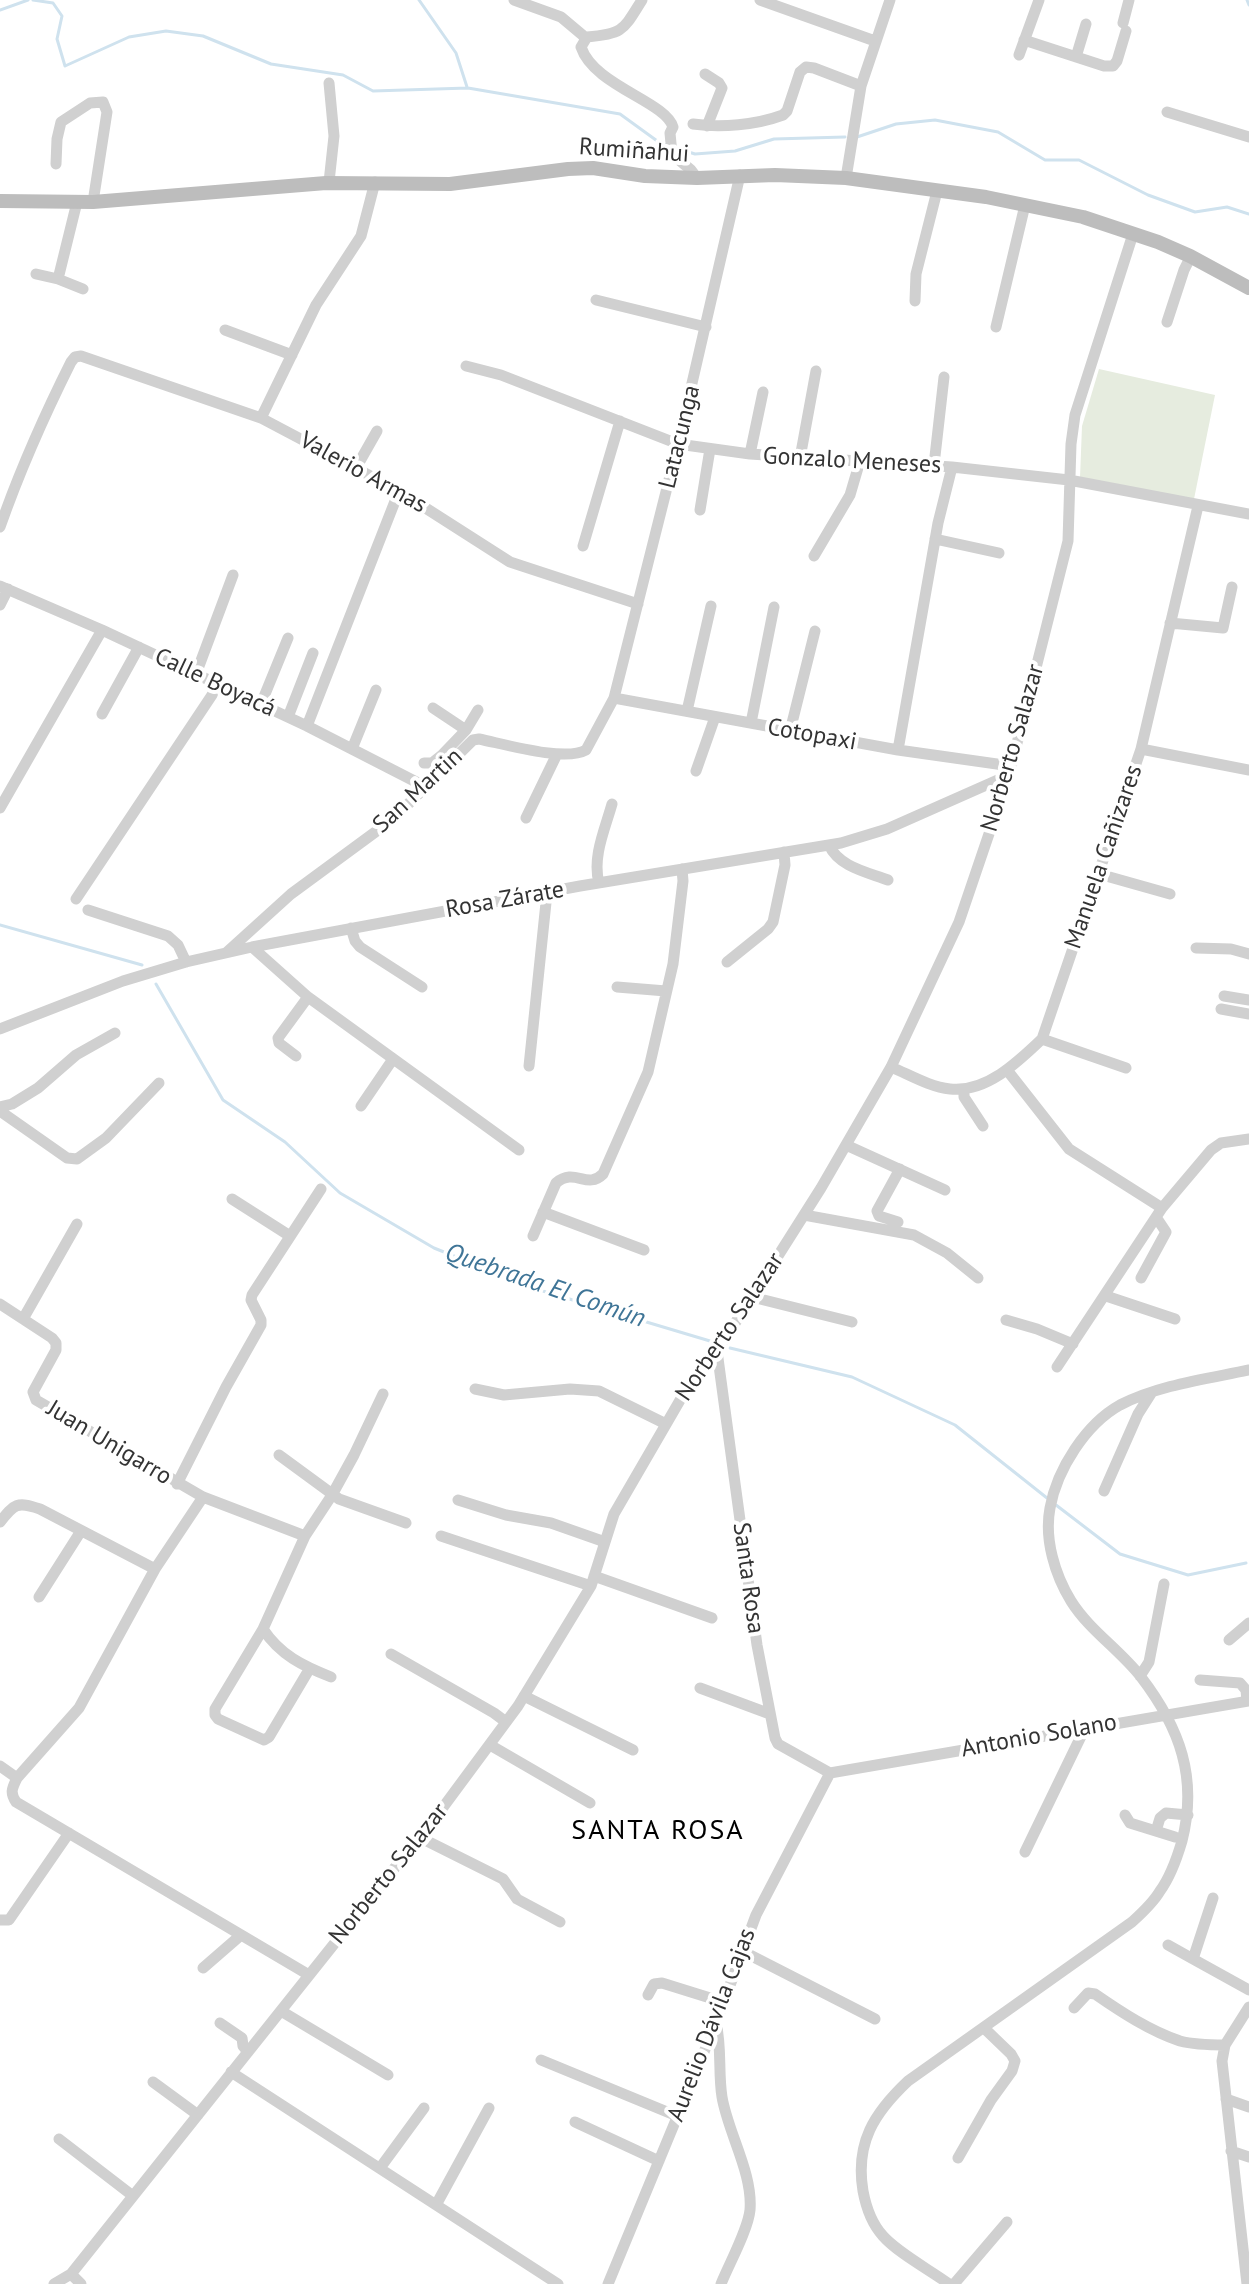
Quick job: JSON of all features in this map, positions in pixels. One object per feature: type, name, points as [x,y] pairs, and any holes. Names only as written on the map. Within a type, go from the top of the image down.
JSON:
[{"type":"street","points":[[514,0],[561,17],[586,38],[618,33],[642,0]]},
{"type":"street","points":[[760,0],[875,41]]},
{"type":"street","points":[[846,178],[861,86],[890,0]]},
{"type":"street","points":[[1019,55],[1039,0]]},
{"type":"street","points":[[1024,40],[1104,66],[1113,66],[1117,61],[1129,0]]},
{"type":"street","points":[[1076,57],[1086,24]]},
{"type":"street","points":[[586,38],[581,47],[593,66],[618,87],[670,120],[673,127],[670,144],[676,159],[697,178]]},
{"type":"street","points":[[693,124],[742,124],[783,115],[800,72],[806,67],[861,86]]},
{"type":"street","points":[[705,74],[722,88],[707,126]]},
{"type":"street","points":[[329,83],[334,136],[329,182]]},
{"type":"street","points":[[56,164],[61,122],[94,101],[103,102],[107,112],[93,202]]},
{"type":"street","points":[[1167,112],[1249,137]]},
{"type":"street","name":"Rumiñahui","points":[[0,201],[93,202],[329,182],[450,184],[593,168],[645,176],[846,178],[986,197],[1083,217],[1191,256],[1249,288]]},
{"type":"street","name":"Latacunga","points":[[614,698],[678,444],[740,175]]},
{"type":"street","points":[[261,418],[316,305],[361,236],[375,182]]},
{"type":"street","points":[[915,301],[916,274],[937,191]]},
{"type":"street","points":[[58,279],[77,202]]},
{"type":"street","points":[[996,327],[1025,205]]},
{"type":"street","name":"Norberto Salazar","points":[[54,2284],[71,2274],[419,1837],[524,1696],[592,1581],[614,1514],[666,1424],[690,1383],[717,1351],[804,1215],[891,1067],[959,922],[1010,771],[1068,541],[1075,415],[1133,234]]},
{"type":"street","points":[[1167,322],[1191,256]]},
{"type":"street","points":[[36,274],[83,289]]},
{"type":"street","points":[[596,300],[706,327]]},
{"type":"street","points":[[225,330],[292,355]]},
{"type":"street","name":"Valerio Armas","points":[[0,527],[45,413],[71,362],[81,356],[261,418],[399,491],[510,562],[638,604]]},
{"type":"street","name":"Gonzalo Meneses","points":[[466,366],[501,375],[678,444],[750,454],[934,465],[1069,480],[1249,514]]},
{"type":"street","points":[[800,458],[816,371]]},
{"type":"street","points":[[934,465],[944,377]]},
{"type":"street","points":[[750,454],[763,392]]},
{"type":"street","points":[[583,546],[620,421]]},
{"type":"street","points":[[356,468],[377,431]]},
{"type":"street","points":[[700,510],[710,449]]},
{"type":"street","points":[[814,556],[850,495],[860,461]]},
{"type":"street","points":[[898,750],[935,539],[952,467]]},
{"type":"street","points":[[307,726],[399,491]]},
{"type":"street","name":"Manuela Cañizares","points":[[964,1090],[1007,1070],[1042,1039],[1141,749],[1198,506]]},
{"type":"street","points":[[935,539],[999,553]]},
{"type":"street","points":[[196,674],[233,575]]},
{"type":"street","points":[[1170,623],[1223,628],[1232,587]]},
{"type":"street","points":[[0,605],[4,588]]},
{"type":"street","name":"Calle Boyacá","points":[[4,588],[261,704],[426,787]]},
{"type":"street","points":[[687,711],[711,606]]},
{"type":"street","points":[[751,723],[774,607]]},
{"type":"street","points":[[0,808],[102,630]]},
{"type":"street","points":[[790,731],[815,631]]},
{"type":"street","points":[[261,704],[288,638]]},
{"type":"street","points":[[102,714],[139,647]]},
{"type":"street","points":[[288,717],[313,653]]},
{"type":"street","points":[[76,899],[216,685]]},
{"type":"street","points":[[352,749],[376,690]]},
{"type":"street","points":[[526,818],[557,754],[572,755],[586,750],[614,698]]},
{"type":"street","name":"Cotopaxi","points":[[614,698],[1010,771]]},
{"type":"street","points":[[433,708],[466,730]]},
{"type":"street","points":[[424,763],[445,759],[478,710]]},
{"type":"street","points":[[696,771],[715,717]]},
{"type":"street","name":"San Martin","points":[[227,952],[291,894],[393,819],[426,787],[445,759],[469,743],[479,739],[557,754]]},
{"type":"street","points":[[1141,749],[1249,770]]},
{"type":"street","name":"Rosa Zárate","points":[[0,1029],[123,981],[227,952],[599,883],[829,845],[887,829],[1010,771]]},
{"type":"street","points":[[599,883],[597,859],[612,804]]},
{"type":"street","points":[[829,845],[832,853],[842,861],[888,880]]},
{"type":"street","points":[[727,962],[773,922],[785,865],[784,852]]},
{"type":"street","points":[[533,1236],[561,1178],[574,1176],[591,1181],[603,1174],[648,1072],[673,964],[682,869]]},
{"type":"street","points":[[1099,874],[1170,894]]},
{"type":"street","points":[[529,1066],[547,893]]},
{"type":"street","points":[[88,910],[168,936],[178,945],[186,962]]},
{"type":"street","points":[[351,928],[360,947],[422,987]]},
{"type":"street","points":[[252,947],[308,997],[519,1150]]},
{"type":"street","points":[[1196,948],[1231,949],[1249,954]]},
{"type":"street","points":[[617,987],[666,991]]},
{"type":"street","points":[[1224,996],[1249,1000]]},
{"type":"street","points":[[296,1056],[278,1041],[308,997]]},
{"type":"street","points":[[1221,1009],[1249,1014]]},
{"type":"street","points":[[0,1109],[38,1088],[76,1055],[115,1033]]},
{"type":"street","points":[[1042,1039],[1126,1068]]},
{"type":"street","points":[[361,1106],[393,1059]]},
{"type":"street","points":[[891,1067],[927,1083],[964,1090],[964,1097],[983,1126]]},
{"type":"street","points":[[1007,1070],[1069,1149],[1159,1212],[1166,1232]]},
{"type":"street","points":[[0,1109],[67,1158],[77,1159],[106,1138],[159,1083]]},
{"type":"street","points":[[1057,1367],[1159,1212],[1211,1150],[1221,1143],[1249,1139]]},
{"type":"street","points":[[846,1145],[945,1190]]},
{"type":"street","points":[[898,1222],[879,1216],[877,1211],[900,1169]]},
{"type":"street","points":[[177,1484],[261,1325],[252,1295],[321,1189]]},
{"type":"street","points":[[232,1199],[290,1236]]},
{"type":"street","points":[[543,1212],[644,1250]]},
{"type":"street","points":[[804,1215],[914,1235],[947,1253],[978,1278]]},
{"type":"street","points":[[1141,1278],[1174,1221]]},
{"type":"street","points":[[23,1319],[77,1224]]},
{"type":"street","points":[[1106,1296],[1175,1319]]},
{"type":"street","points":[[752,1297],[852,1322]]},
{"type":"street","name":"Juan Unigarro","points":[[0,1304],[56,1343],[56,1350],[33,1392],[36,1400],[177,1484],[305,1536]]},
{"type":"street","points":[[1006,1320],[1073,1344]]},
{"type":"street","name":"Santa Rosa","points":[[717,1351],[757,1645],[775,1738],[778,1744],[830,1773]]},
{"type":"street","points":[[1007,2222],[952,2284],[884,2237],[865,2202],[860,2158],[880,2110],[908,2081],[1111,1938],[1148,1906],[1170,1873],[1179,1853],[1188,1815],[1184,1755],[1166,1715],[1140,1676],[1072,1603],[1054,1565],[1050,1509],[1054,1493],[1078,1445],[1102,1418],[1118,1407],[1153,1392],[1249,1370]]},
{"type":"street","points":[[475,1389],[504,1395],[570,1389],[599,1391],[666,1424]]},
{"type":"street","points":[[1104,1491],[1138,1414],[1153,1392]]},
{"type":"street","points":[[310,1668],[269,1737],[264,1740],[215,1715],[215,1709],[263,1629],[305,1536],[354,1455],[383,1394]]},
{"type":"street","points":[[279,1455],[339,1499],[406,1523]]},
{"type":"street","points":[[203,1497],[155,1569],[79,1708],[17,1778],[11,1791],[16,1802],[309,1975]]},
{"type":"street","points":[[458,1500],[506,1515],[551,1523],[605,1542]]},
{"type":"street","points":[[0,1522],[11,1507],[20,1504],[40,1509],[155,1569]]},
{"type":"street","points":[[39,1597],[81,1531]]},
{"type":"street","points":[[441,1536],[712,1618]]},
{"type":"street","points":[[1140,1676],[1149,1662],[1164,1584]]},
{"type":"street","points":[[1229,1640],[1249,1623]]},
{"type":"street","points":[[263,1629],[276,1648],[331,1677]]},
{"type":"street","points":[[391,1654],[506,1722]]},
{"type":"street","points":[[1200,1680],[1240,1683],[1246,1690],[1248,1701]]},
{"type":"street","points":[[700,1688],[770,1714]]},
{"type":"street","points":[[524,1696],[633,1750]]},
{"type":"street","name":"Antonio Solano","points":[[830,1773],[1248,1701]]},
{"type":"street","points":[[1025,1852],[1085,1728]]},
{"type":"street","points":[[490,1745],[590,1803]]},
{"type":"street","points":[[0,1766],[17,1778]]},
{"type":"street","name":"Aurelio Dávila Cajas","points":[[608,2284],[716,2023],[756,1915],[830,1773]]},
{"type":"street","points":[[1156,1831],[1160,1818],[1166,1813],[1188,1815]]},
{"type":"street","points":[[1125,1815],[1130,1823],[1175,1837]]},
{"type":"street","points":[[0,1920],[9,1920],[69,1833]]},
{"type":"street","points":[[419,1837],[503,1879],[517,1899],[560,1922]]},
{"type":"street","points":[[1193,1959],[1213,1898]]},
{"type":"street","points":[[203,1968],[241,1935]]},
{"type":"street","points":[[1168,1945],[1249,1990]]},
{"type":"street","points":[[742,1951],[875,2019]]},
{"type":"street","points":[[648,1995],[654,1984],[662,1983],[723,2002]]},
{"type":"street","points":[[1074,2008],[1088,1993],[1095,1994],[1138,2021],[1180,2040],[1225,2045]]},
{"type":"street","points":[[1247,2284],[1222,2061],[1225,2045],[1249,2007]]},
{"type":"street","points":[[281,2011],[388,2075]]},
{"type":"street","points":[[220,2023],[242,2038],[248,2052]]},
{"type":"street","points":[[716,2023],[720,2041],[721,2094],[750,2199],[747,2222],[721,2284]]},
{"type":"street","points":[[958,2158],[1014,2066],[1014,2057],[984,2028]]},
{"type":"street","points":[[541,2060],[677,2116]]},
{"type":"street","points":[[231,2072],[558,2284]]},
{"type":"street","points":[[153,2082],[198,2115]]},
{"type":"street","points":[[1226,2099],[1249,2107]]},
{"type":"street","points":[[380,2168],[424,2108]]},
{"type":"street","points":[[436,2205],[489,2108]]},
{"type":"street","points":[[575,2122],[659,2161]]},
{"type":"street","points":[[59,2139],[133,2196]]},
{"type":"street","points":[[1231,2151],[1249,2157]]},
{"type":"street","points":[[71,2274],[81,2284]]},
{"type":"shaded area","points":[[1099,369],[1215,395],[1194,499],[1080,478],[1082,426]]},
{"type":"waterway","points":[[0,10],[28,0]]},
{"type":"waterway","points":[[33,0],[53,3],[62,16],[57,39],[65,66],[129,37],[166,31],[203,36],[271,64],[343,75],[373,91],[468,88],[620,114],[660,143],[669,146]]},
{"type":"waterway","points":[[419,0],[456,53],[467,87]]},
{"type":"waterway","points":[[1247,0],[1249,5]]},
{"type":"waterway","points":[[857,137],[896,124],[935,120],[998,132],[1045,160],[1079,160],[1148,195],[1195,212],[1227,207],[1249,214]]},
{"type":"waterway","points":[[676,148],[695,154],[735,151],[774,139],[845,137]]},
{"type":"waterway","name":"Quebrada El Común","points":[[0,925],[142,965]]},
{"type":"waterway","name":"Quebrada El Común","points":[[156,984],[223,1100],[285,1142],[340,1193],[434,1248],[536,1289],[710,1341]]},
{"type":"waterway","name":"Quebrada El Común","points":[[730,1348],[852,1377],[955,1425],[1047,1498]]},
{"type":"waterway","name":"Quebrada El Común","points":[[1056,1505],[1120,1554],[1188,1575],[1246,1563]]},
{"type":"district","name":"SANTA ROSA","points":[[658,1831]]}]
